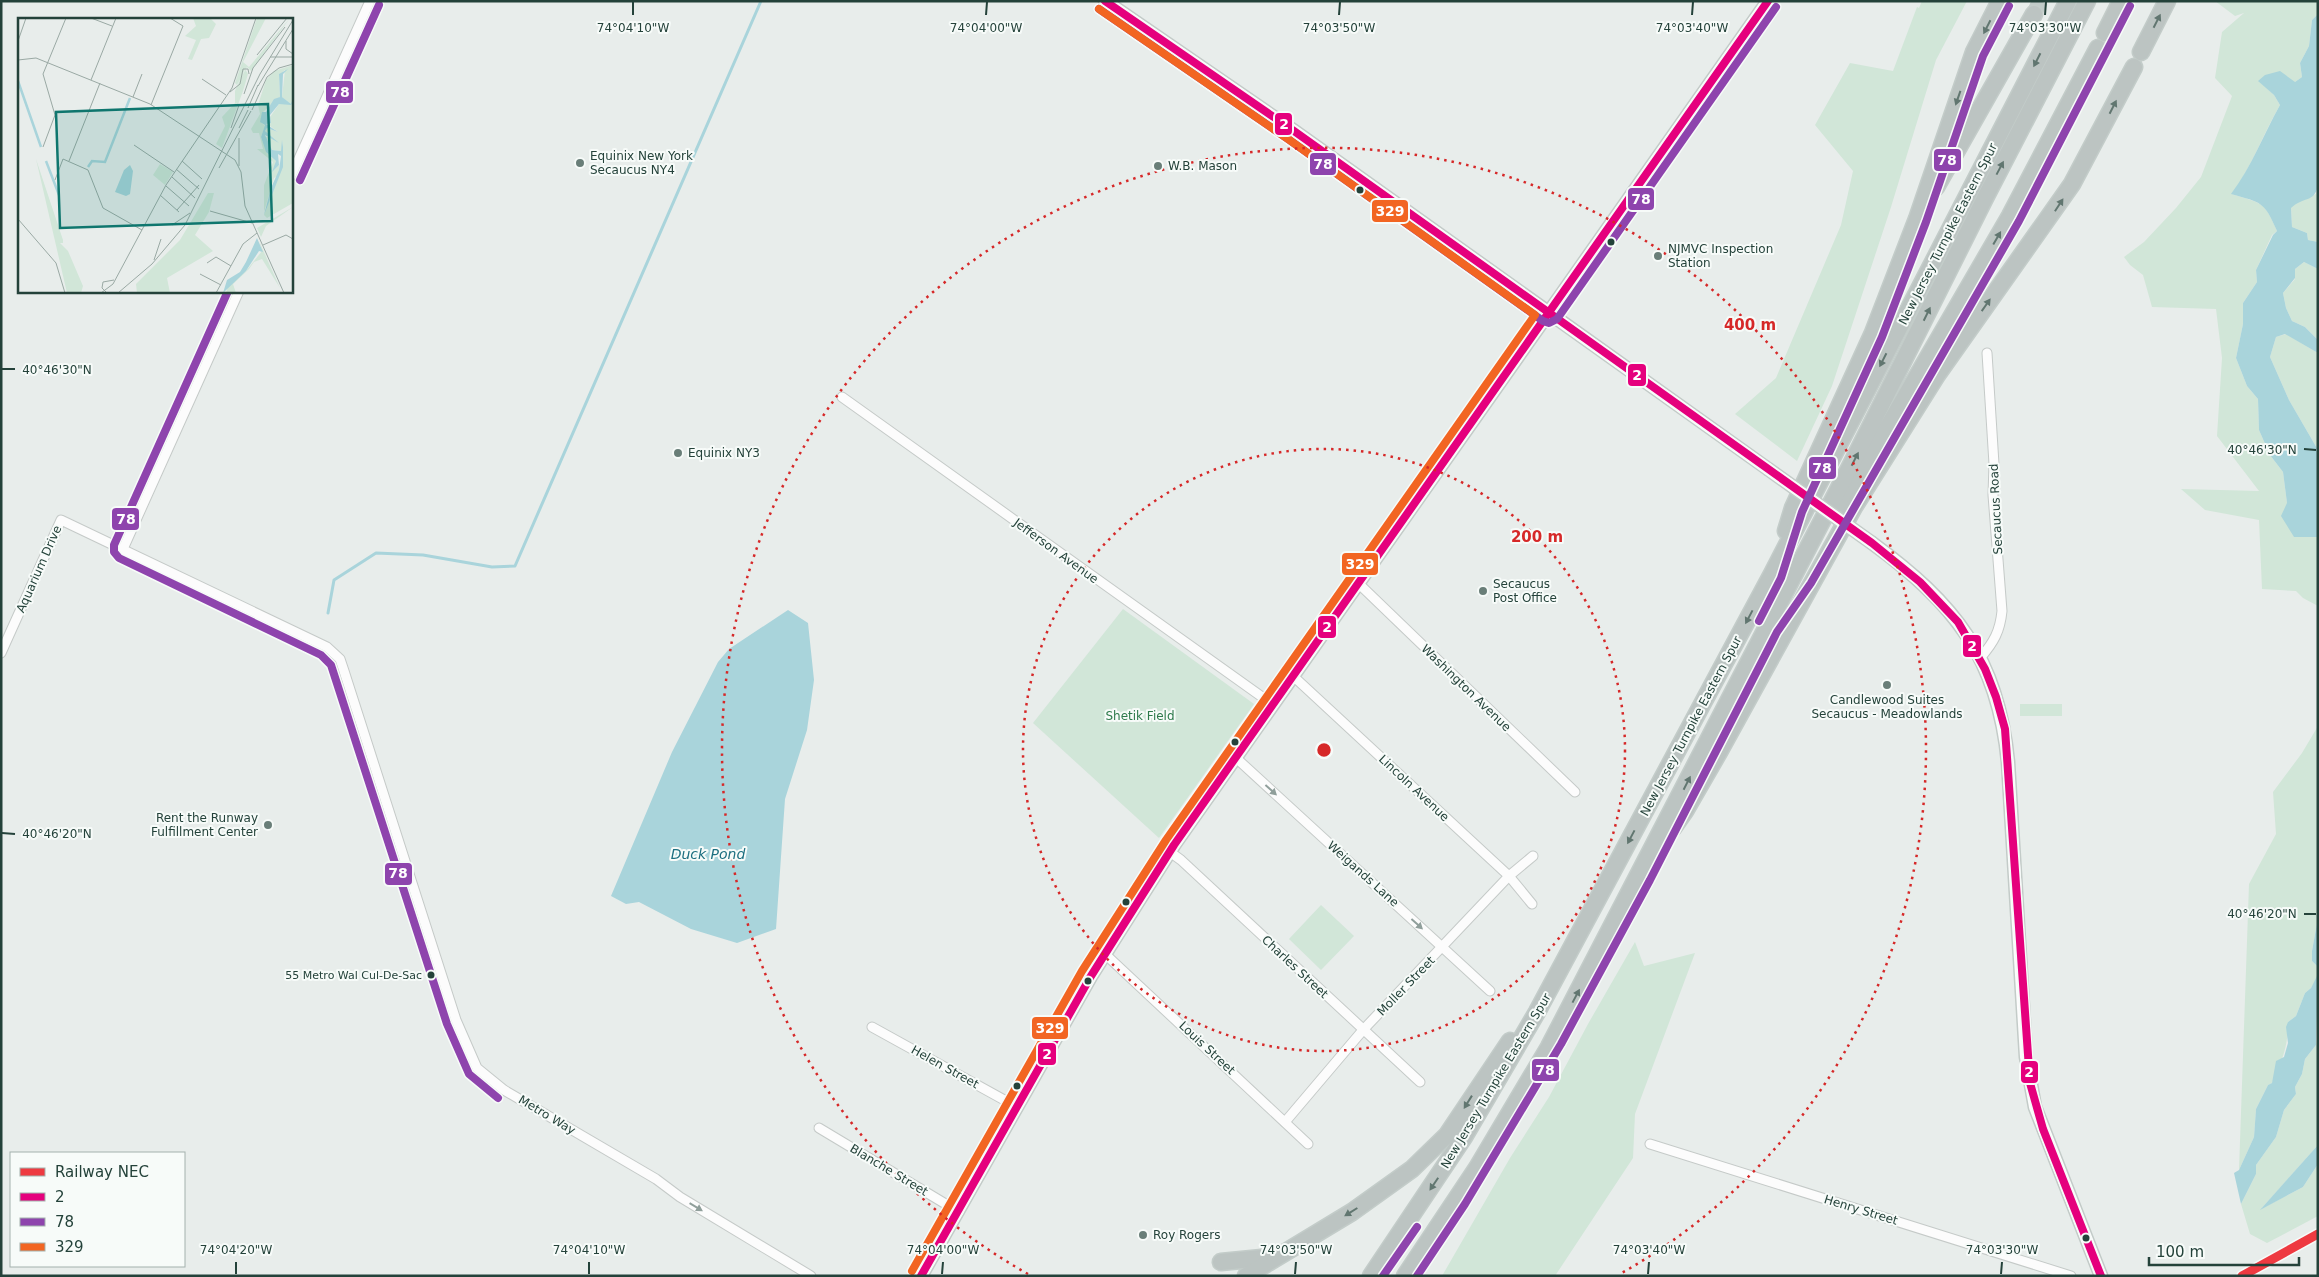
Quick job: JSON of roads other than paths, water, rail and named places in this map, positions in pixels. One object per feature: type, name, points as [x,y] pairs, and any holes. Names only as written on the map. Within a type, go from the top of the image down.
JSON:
[{"type":"highway","points":[[1772,574],[1793,508],[1860,364],[1917,219],[1974,52],[2000,1]]},
{"type":"highway","name":"New Jersey Turnpike Eastern Spur","points":[[1371,1276],[1464,1137],[1557,976],[1772,574],[2068,1]]},
{"type":"highway","name":"New Jersey Turnpike Eastern Spur","points":[[1405,1276],[1478,1168],[1525,1090],[1768,627],[2087,1]]},
{"type":"highway","points":[[2105,33],[2121,1]]},
{"type":"highway","points":[[2141,52],[2167,1]]},
{"type":"highway","points":[[1917,219],[2034,14]]},
{"type":"highway","points":[[1768,627],[1802,578],[1948,320],[2010,216],[2098,48]]},
{"type":"highway","points":[[1640,873],[1685,812],[1830,548],[1913,413],[1950,356],[2040,233],[2072,184],[2134,67]]},
{"type":"highway","points":[[1246,1276],[1392,1185],[1430,1152],[1452,1127],[1557,976]]},
{"type":"highway","points":[[1220,1262],[1279,1256]]},
{"type":"main road","points":[[1105,1],[1294,131],[1872,543],[1934,594],[1960,623],[1981,658],[1997,697],[2005,729],[2030,1083],[2043,1129],[2101,1276]]},
{"type":"main road","points":[[921,1276],[1105,954],[1170,852],[1292,675],[1768,1]]},
{"type":"street","points":[[292,174],[370,1]]},
{"type":"street","points":[[123,549],[239,292]]},
{"type":"street","name":"Secaucus Road","points":[[1981,658],[1995,642],[2001,626],[2002,611],[1994,494],[1988,353]]},
{"type":"street","name":"Jefferson Avenue","points":[[842,397],[1272,704]]},
{"type":"street","name":"Aquarium Drive","points":[[1,653],[61,520],[123,549]]},
{"type":"street","name":"Metro Way","points":[[123,549],[327,647],[340,659],[456,1020],[477,1068],[504,1090],[656,1179],[680,1197],[811,1276]]},
{"type":"street","name":"Washington Avenue","points":[[1358,582],[1575,792]]},
{"type":"street","name":"Lincoln Avenue","points":[[1292,675],[1510,876],[1532,904]]},
{"type":"street","name":"Weigands Lane","points":[[1235,757],[1490,991]]},
{"type":"street","name":"Charles Street","points":[[1170,852],[1192,870],[1420,1082]]},
{"type":"street","name":"Moller Street","points":[[1285,1122],[1363,1030],[1510,876],[1533,856]]},
{"type":"street","name":"Louis Street","points":[[1105,954],[1308,1144]]},
{"type":"street","name":"Helen Street","points":[[872,1026],[1016,1108]]},
{"type":"street","name":"Blanche Street","points":[[818,1128],[959,1212]]},
{"type":"street","name":"Henry Street","points":[[1650,1144],[2071,1276]]},
{"type":"water","points":[[2318,14],[2318,186],[2314,195],[2291,208],[2292,227],[2307,233],[2308,240],[2318,242],[2318,269],[2304,262],[2295,269],[2295,278],[2283,293],[2286,308],[2292,321],[2305,327],[2318,340],[2318,353],[2285,334],[2276,337],[2270,357],[2289,400],[2318,450],[2318,537],[2294,537],[2281,516],[2287,503],[2283,472],[2270,455],[2259,430],[2258,399],[2247,386],[2236,358],[2243,324],[2243,303],[2257,282],[2256,270],[2273,235],[2277,231],[2265,208],[2249,199],[2231,194],[2251,161],[2280,105],[2274,95],[2258,81],[2265,75],[2280,71],[2295,82],[2302,77],[2300,63],[2309,46],[2312,20]]},
{"type":"water","name":"Duck Pond","points":[[788,610],[808,623],[814,680],[807,730],[785,799],[776,929],[737,943],[691,929],[639,902],[626,904],[611,896],[672,752],[718,662],[729,649]]},
{"type":"water","points":[[2318,918],[2318,967],[2312,961],[2312,951]]},
{"type":"water","points":[[2318,974],[2316,1045],[2305,1059],[2302,1074],[2295,1087],[2296,1094],[2284,1110],[2276,1137],[2256,1165],[2256,1174],[2241,1204],[2234,1173],[2239,1170],[2254,1137],[2256,1109],[2268,1085],[2272,1083],[2276,1061],[2284,1057],[2288,1043],[2286,1027],[2288,1022],[2296,1016],[2305,993],[2311,988]]},
{"type":"water","points":[[2318,1145],[2318,1164],[2303,1187],[2260,1210]]},
{"type":"waterway","points":[[328,613],[334,580],[376,553],[423,555],[492,567],[515,566],[761,1]]},
{"type":"tunnel","points":[[2034,14],[2040,1]]},
{"type":"rail line","name":"NEC","points":[[2242,1276],[2318,1234]]},
{"type":"place","name":"Equinix New York Secaucus NY4","points":[[580,163]]},
{"type":"place","name":"W.B. Mason","points":[[1158,166]]},
{"type":"place","name":"NJMVC Inspection Station","points":[[1658,256]]},
{"type":"place","name":"Equinix NY3","points":[[678,453]]},
{"type":"place","name":"Secaucus Post Office","points":[[1483,591]]},
{"type":"place","name":"Candlewood Suites Secaucus - Meadowlands","points":[[1887,685]]},
{"type":"place","name":"Rent the Runway Fulfillment Center","points":[[268,825]]},
{"type":"place","name":"55 Metro Wal Cul-De-Sac","points":[[431,975]]},
{"type":"place","name":"Roy Rogers","points":[[1143,1235]]},
{"type":"park label","name":"Shetik Field","points":[[1140,716]]}]
